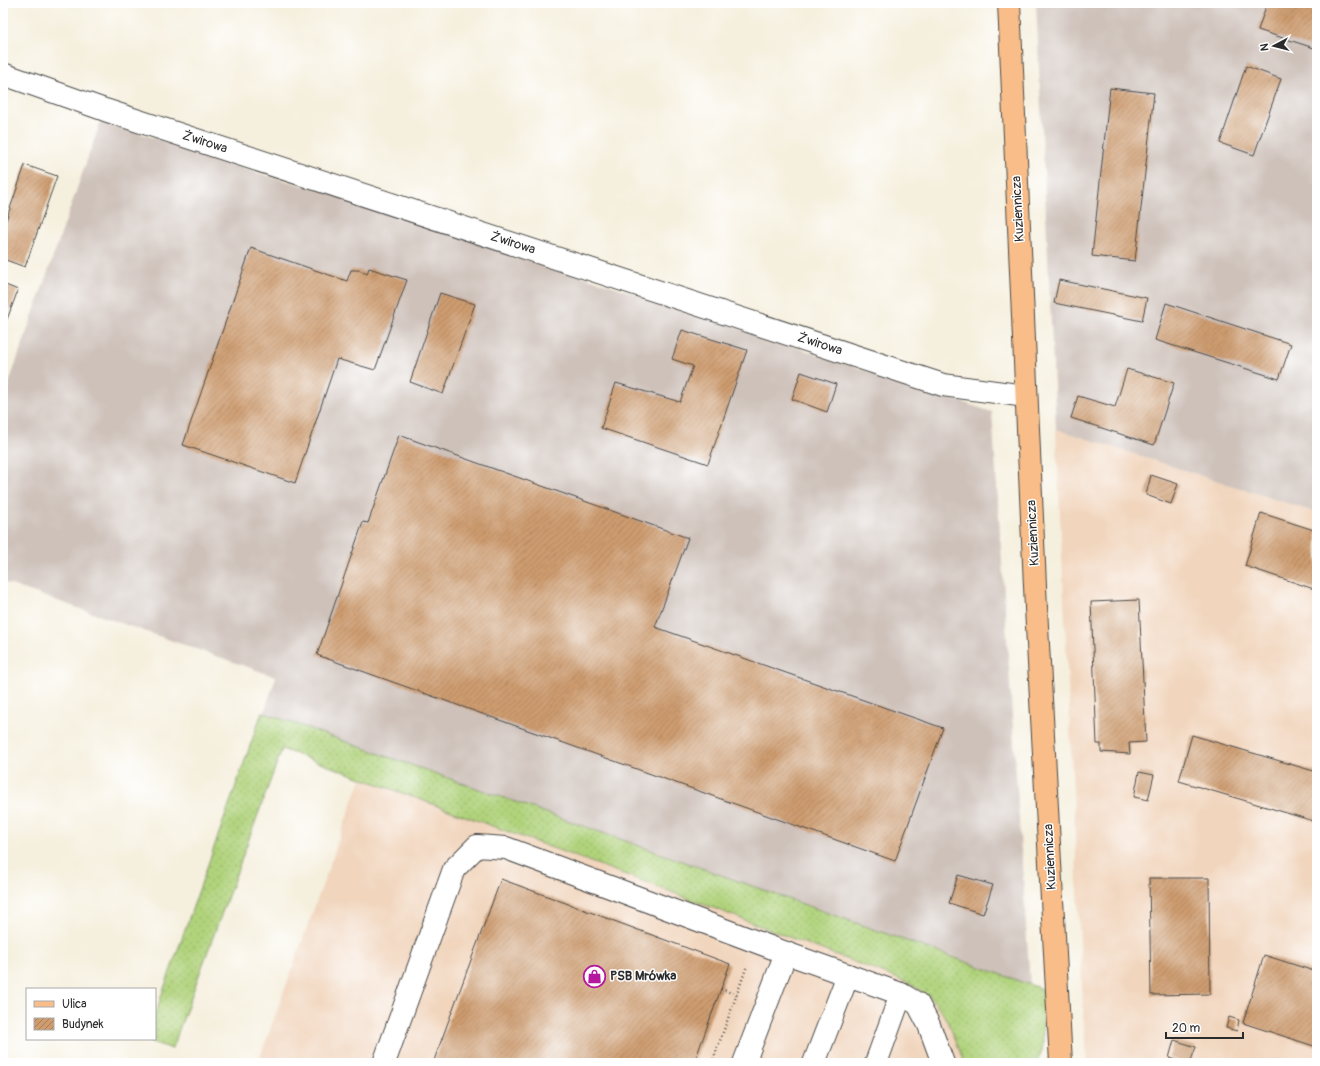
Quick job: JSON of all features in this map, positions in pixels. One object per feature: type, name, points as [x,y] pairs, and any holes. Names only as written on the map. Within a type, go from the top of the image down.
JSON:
[{"type":"main road","name":"Kuziennicza","points":[[1009,3],[1037,624],[1061,1063]]},
{"type":"lane","name":"Żwirowa","points":[[3,74],[105,110],[943,385],[1026,396]]},
{"type":"lane","points":[[384,1063],[454,868],[476,846],[506,848],[786,953],[901,994],[918,1004],[943,1063]]},
{"type":"lane","points":[[744,1063],[786,953]]},
{"type":"lane","points":[[814,1063],[848,975]]},
{"type":"lane","points":[[876,1063],[901,994]]},
{"type":"path","points":[[712,1063],[747,966]]},
{"type":"path","points":[[721,989],[737,995]]},
{"type":"shaded area","points":[[1036,3],[1317,3],[1317,513],[1056,429]]},
{"type":"shaded area","points":[[101,120],[255,172],[347,198],[992,412],[1030,985],[264,713],[276,677],[3,582],[3,400]]},
{"type":"shaded area","points":[[1056,429],[1317,513],[1317,1063],[1087,1063]]},
{"type":"shaded area","points":[[371,751],[1030,985],[1031,1063],[258,1063]]},
{"type":"green space","points":[[262,712],[1042,989],[1043,1044],[1042,1051],[1036,1063],[964,1063],[949,1025],[939,1007],[925,993],[906,982],[648,883],[282,749],[172,1049],[146,1040],[156,1040],[156,1011]]},
{"type":"building","points":[[1267,3],[1317,3],[1317,49],[1258,30]]},
{"type":"building","points":[[1246,66],[1281,79],[1254,155],[1220,143]]},
{"type":"building","points":[[1110,88],[1154,93],[1135,261],[1092,256]]},
{"type":"building","points":[[25,165],[57,176],[25,267],[3,259],[3,229]]},
{"type":"building","points":[[251,248],[347,281],[351,270],[359,270],[367,274],[369,268],[407,280],[375,370],[337,359],[295,483],[183,445]]},
{"type":"building","points":[[1059,280],[1147,298],[1142,321],[1054,303]]},
{"type":"building","points":[[3,284],[18,290],[3,330]]},
{"type":"building","points":[[440,293],[475,304],[443,394],[410,382]]},
{"type":"building","points":[[1166,303],[1291,344],[1279,379],[1155,340]]},
{"type":"building","points":[[682,330],[747,350],[708,464],[601,428],[616,383],[680,402],[693,366],[672,359]]},
{"type":"building","points":[[1127,369],[1174,383],[1154,445],[1071,418],[1078,396],[1115,407]]},
{"type":"building","points":[[801,372],[836,384],[827,412],[792,399]]},
{"type":"building","points":[[399,435],[688,538],[655,627],[943,728],[895,861],[317,655],[363,522],[368,523]]},
{"type":"building","points":[[1151,475],[1178,484],[1171,504],[1146,495]]},
{"type":"building","points":[[1261,513],[1317,531],[1317,590],[1245,566]]},
{"type":"building","points":[[1139,600],[1146,742],[1129,743],[1130,754],[1101,752],[1101,744],[1097,744],[1091,602]]},
{"type":"building","points":[[1192,735],[1317,772],[1317,822],[1179,781]]},
{"type":"building","points":[[1139,772],[1154,775],[1148,800],[1134,797]]},
{"type":"building","points":[[958,875],[993,885],[983,914],[949,903]]},
{"type":"building","points":[[1149,878],[1209,878],[1210,994],[1151,995]]},
{"type":"building","name":"PSB Mrówka","points":[[501,879],[730,964],[694,1063],[433,1063]]},
{"type":"building","points":[[1264,955],[1317,972],[1317,1047],[1243,1023]]},
{"type":"building","points":[[1229,1017],[1239,1020],[1237,1031],[1226,1028]]},
{"type":"building","points":[[1174,1040],[1196,1047],[1190,1063],[1184,1063],[1169,1058]]},
{"type":"place","name":"PSB Mrówka","points":[[595,976]]}]
